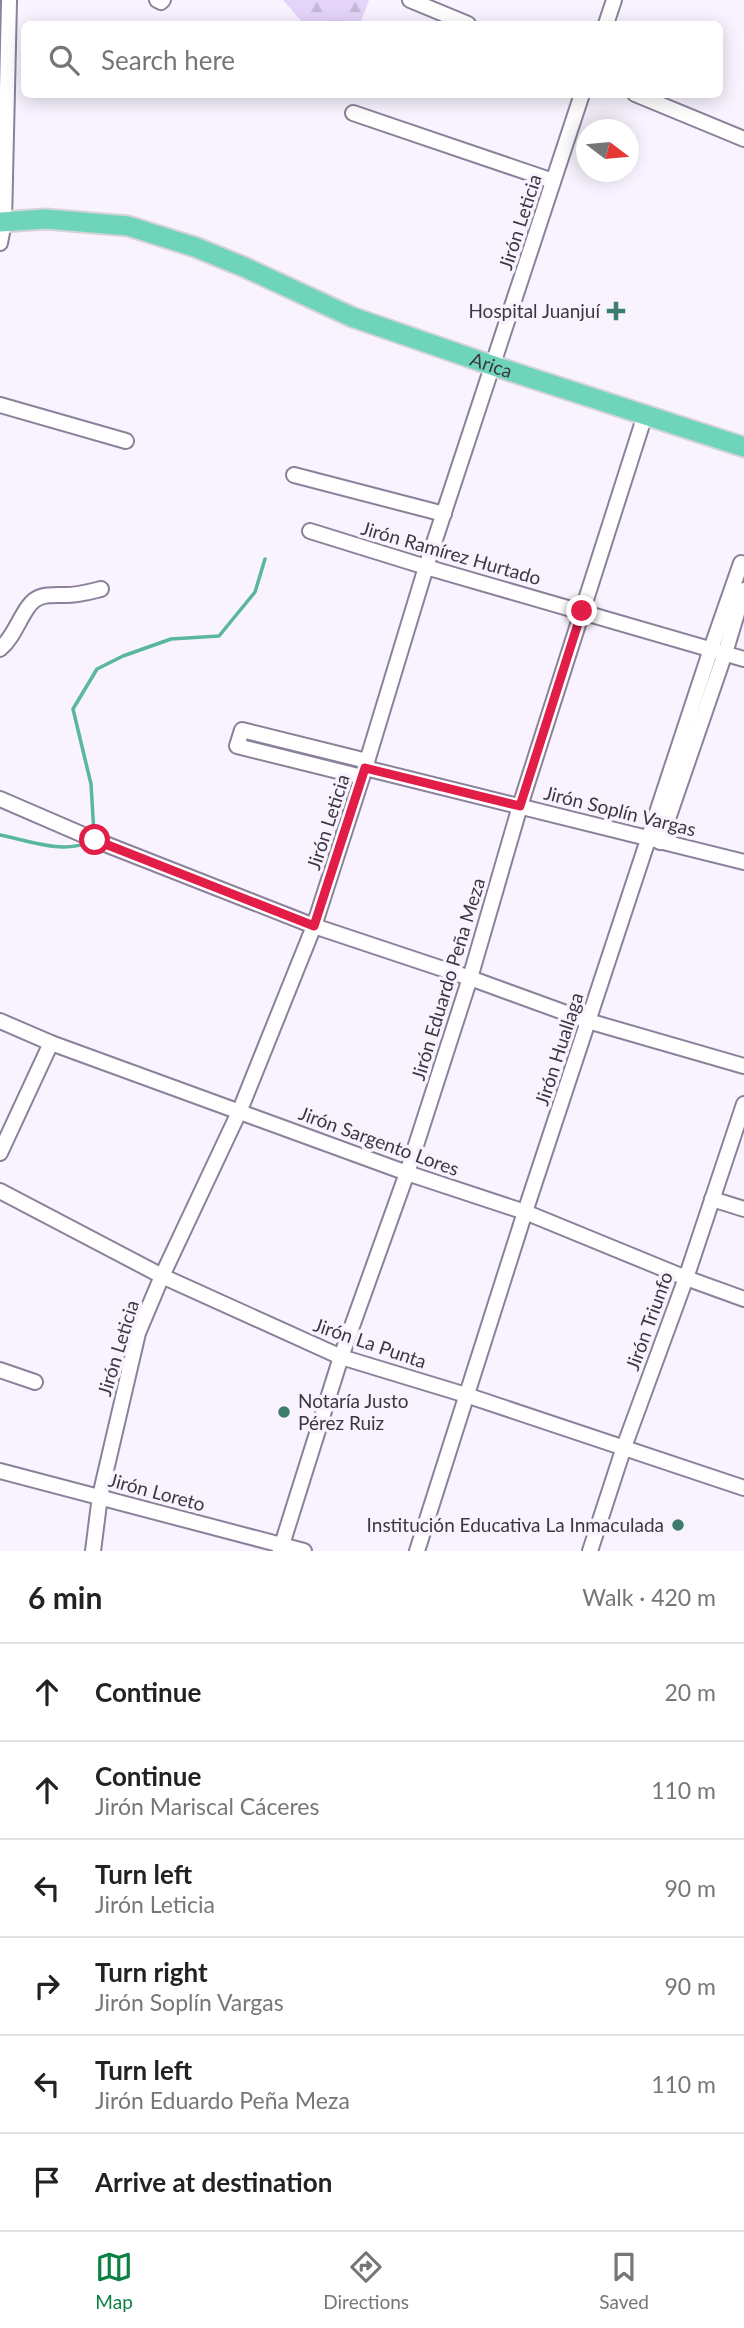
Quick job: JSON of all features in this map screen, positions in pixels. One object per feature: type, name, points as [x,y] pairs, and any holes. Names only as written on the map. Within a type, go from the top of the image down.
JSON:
[{"type":"highway","name":"Arica","points":[[2,222],[46,219],[128,226],[195,247],[352,317],[744,447]]},
{"type":"street","points":[[0,2],[11,0],[0,243]]},
{"type":"street","points":[[157,0],[163,0]]},
{"type":"street","points":[[410,0],[461,21]]},
{"type":"street","points":[[607,21],[614,0]]},
{"type":"street","name":"Jirón Leticia","points":[[93,1551],[100,1496],[138,1333],[240,1110],[314,926],[426,567],[581,98]]},
{"type":"street","points":[[645,98],[744,139]]},
{"type":"street","points":[[353,113],[553,181]]},
{"type":"street","points":[[0,405],[126,441]]},
{"type":"street","name":"Jirón Eduardo Peña Meza","points":[[281,1548],[341,1357],[407,1173],[470,978],[520,806],[645,415]]},
{"type":"street","points":[[294,475],[444,514]]},
{"type":"street","name":"Jirón Ramírez Hurtado","points":[[310,531],[744,659]]},
{"type":"street","name":"Jirón Huallaga","points":[[417,1551],[588,1021],[655,840],[718,651],[741,563],[744,564]]},
{"type":"street","points":[[0,649],[9,640],[35,599],[48,594],[62,595],[101,589]]},
{"type":"street","name":"Jirón Huallaga","points":[[718,651],[744,590]]},
{"type":"street","name":"Jirón Soplín Vargas","points":[[365,769],[242,730],[237,746],[365,769],[744,862]]},
{"type":"street","points":[[0,799],[95,840],[314,926],[588,1021],[744,1066]]},
{"type":"street","name":"Jirón Sargento Lores","points":[[0,1021],[51,1043],[407,1173],[525,1212],[744,1299]]},
{"type":"street","points":[[0,1153],[51,1043]]},
{"type":"street","name":"Jirón Triunfo","points":[[590,1551],[744,1104]]},
{"type":"street","name":"Jirón La Punta","points":[[0,1191],[162,1276],[341,1357],[466,1395],[744,1488]]},
{"type":"street","points":[[712,1199],[744,1209]]},
{"type":"street","points":[[0,1370],[35,1382]]},
{"type":"street","name":"Jirón Loreto","points":[[0,1471],[100,1496],[281,1548],[304,1551]]},
{"type":"green space","points":[[283,0],[369,0],[361,21],[301,21]]},
{"type":"waterway","points":[[94,834],[91,784],[73,709],[97,669],[123,656],[171,639],[219,636],[255,592],[265,559]]},
{"type":"waterway","points":[[0,835],[57,847],[90,842]]},
{"type":"place","name":"Hospital Juanjuí","points":[[616,311]]},
{"type":"place","name":"Notaría Justo Pérez Ruiz","points":[[284,1412]]},
{"type":"place","name":"Institución Educativa La Inmaculada","points":[[678,1525]]},
{"type":"route","points":[[95,840],[314,926],[365,768],[520,806],[582,611]]}]
